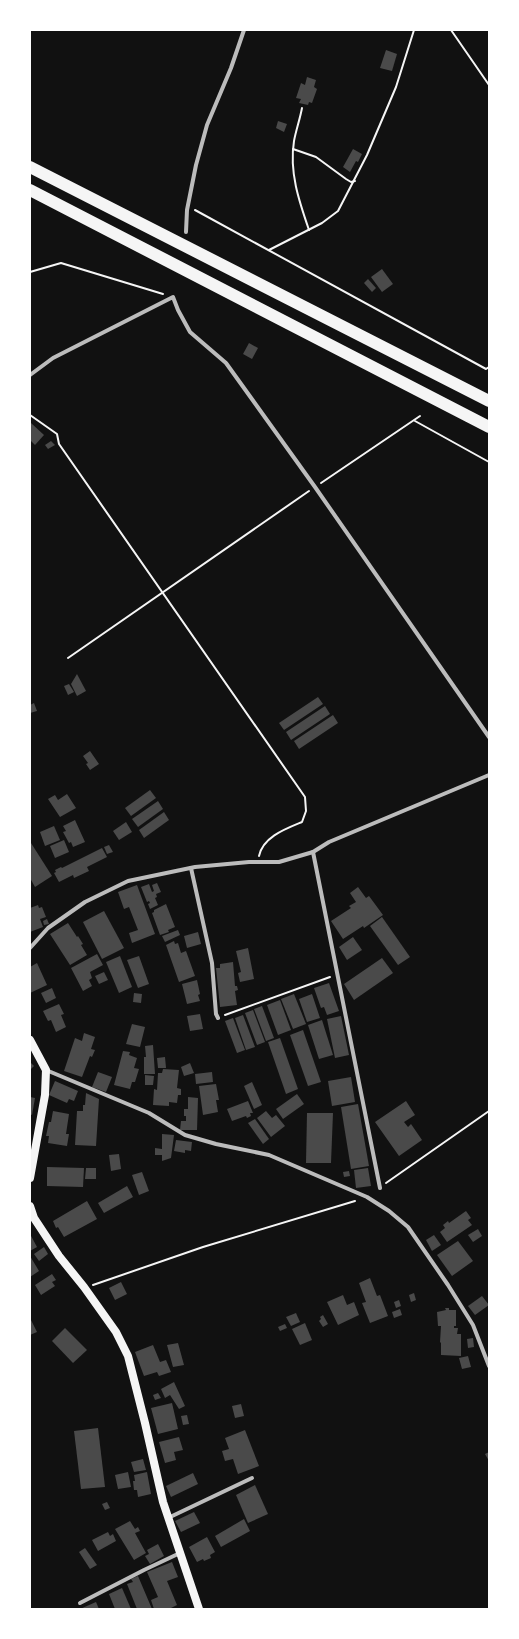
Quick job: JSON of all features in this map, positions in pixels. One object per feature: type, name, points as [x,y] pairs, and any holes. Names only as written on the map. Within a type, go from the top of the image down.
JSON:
[{"type":"highway","points":[[30,167],[489,401]]},
{"type":"highway","points":[[30,190],[489,427]]},
{"type":"main road","points":[[30,1040],[46,1070],[45,1094],[30,1178]]},
{"type":"main road","points":[[30,1206],[38,1225],[59,1256],[116,1332],[128,1356],[163,1502],[199,1609]]},
{"type":"street","points":[[186,232],[188,206],[196,165],[207,126],[231,68],[244,30]]},
{"type":"street","points":[[30,375],[53,358],[173,297],[190,332],[226,363],[315,487],[489,737]]},
{"type":"street","points":[[30,948],[48,928],[85,902],[128,881],[191,868],[258,862],[278,862],[313,852],[329,842],[489,775]]},
{"type":"street","points":[[313,852],[380,1188]]},
{"type":"street","points":[[191,868],[212,963],[216,1014],[218,1018]]},
{"type":"street","points":[[46,1070],[149,1113],[185,1135],[216,1144],[269,1156],[367,1198],[389,1211],[408,1227],[448,1285],[473,1325],[489,1366]]},
{"type":"street","points":[[168,1518],[252,1478]]},
{"type":"street","points":[[80,1603],[181,1553]]},
{"type":"path","points":[[269,250],[322,223],[338,211],[355,181],[396,86],[414,30]]},
{"type":"path","points":[[451,30],[489,86]]},
{"type":"path","points":[[302,108],[293,149],[293,164],[299,202],[309,230]]},
{"type":"path","points":[[293,149],[316,157],[346,180],[351,182],[355,181]]},
{"type":"path","points":[[188,206],[486,369],[489,367]]},
{"type":"path","points":[[30,272],[61,263],[173,297]]},
{"type":"path","points":[[30,415],[58,434],[59,444],[305,797],[306,811],[302,822],[278,832],[261,848],[258,862]]},
{"type":"path","points":[[68,658],[420,416]]},
{"type":"path","points":[[415,420],[489,462]]},
{"type":"path","points":[[218,1018],[337,974]]},
{"type":"path","points":[[380,1188],[489,1111]]},
{"type":"path","points":[[84,1288],[203,1247],[367,1198]]},
{"type":"building","points":[[386,50],[397,54],[392,71],[380,68]]},
{"type":"building","points":[[307,77],[316,80],[314,87],[317,89],[312,103],[309,102],[308,105],[299,103],[301,99],[296,98],[301,83],[305,85]]},
{"type":"building","points":[[278,121],[287,124],[284,132],[276,128]]},
{"type":"building","points":[[353,149],[362,154],[350,172],[343,167]]},
{"type":"building","points":[[382,269],[393,284],[382,292],[371,277]]},
{"type":"building","points":[[368,279],[376,288],[372,292],[364,283]]},
{"type":"building","points":[[249,343],[258,348],[252,359],[243,354]]},
{"type":"building","points":[[31,423],[44,435],[35,445],[30,440]]},
{"type":"building","points":[[51,441],[55,445],[48,449],[45,445]]},
{"type":"building","points":[[77,674],[86,691],[77,696],[71,684]]},
{"type":"building","points":[[69,684],[74,692],[68,695],[64,686]]},
{"type":"building","points":[[318,697],[323,704],[284,730],[279,723]]},
{"type":"building","points":[[34,703],[37,711],[30,713],[30,705]]},
{"type":"building","points":[[325,706],[330,714],[291,740],[286,732]]},
{"type":"building","points":[[333,715],[338,723],[299,749],[294,741]]},
{"type":"building","points":[[90,751],[99,764],[90,770],[86,764],[88,763],[83,756]]},
{"type":"building","points":[[150,790],[156,798],[131,816],[125,808]]},
{"type":"building","points":[[67,794],[76,808],[60,817],[48,799],[55,795],[58,800]]},
{"type":"building","points":[[158,801],[163,809],[138,827],[132,819]]},
{"type":"building","points":[[164,812],[169,820],[144,838],[139,830]]},
{"type":"building","points":[[75,820],[85,842],[73,847],[63,832],[66,831],[63,826]]},
{"type":"building","points":[[126,822],[132,832],[119,840],[113,831]]},
{"type":"building","points":[[54,826],[60,840],[45,846],[40,832]]},
{"type":"building","points":[[64,840],[69,852],[55,858],[50,846]]},
{"type":"building","points":[[31,843],[52,876],[35,887],[30,878]]},
{"type":"building","points":[[109,845],[113,852],[107,854],[104,847]]},
{"type":"building","points":[[102,848],[107,857],[87,867],[89,871],[74,878],[73,875],[59,882],[54,873],[56,872],[55,870]]},
{"type":"building","points":[[157,883],[161,892],[156,894],[157,897],[155,898],[158,905],[150,909],[148,904],[150,903],[149,901],[147,902],[141,887],[149,884],[152,892],[154,891],[152,885]]},
{"type":"building","points":[[137,885],[155,934],[132,943],[129,933],[138,930],[129,907],[124,909],[118,892]]},
{"type":"building","points":[[358,887],[366,898],[369,896],[383,915],[364,928],[363,926],[343,939],[331,921],[351,908],[349,906],[356,902],[350,893]]},
{"type":"building","points":[[166,904],[175,927],[168,930],[169,932],[160,935],[152,913],[154,910]]},
{"type":"building","points":[[38,905],[39,908],[42,907],[46,917],[40,919],[43,927],[30,932],[30,908]]},
{"type":"building","points":[[104,911],[124,948],[102,959],[83,922]]},
{"type":"building","points":[[382,917],[410,957],[398,965],[370,926]]},
{"type":"building","points":[[47,919],[49,924],[44,925],[43,921]]},
{"type":"building","points":[[68,923],[83,944],[81,945],[87,955],[70,965],[50,934]]},
{"type":"building","points":[[178,930],[180,935],[165,942],[162,936]]},
{"type":"building","points":[[198,932],[201,944],[187,948],[184,936]]},
{"type":"building","points":[[353,937],[362,950],[347,960],[339,947]]},
{"type":"building","points":[[174,941],[175,944],[178,943],[181,953],[186,951],[195,976],[179,982],[166,945]]},
{"type":"building","points":[[248,948],[254,979],[240,982],[238,973],[241,972],[236,951]]},
{"type":"building","points":[[97,954],[103,965],[90,972],[92,978],[89,980],[92,986],[83,991],[71,968]]},
{"type":"building","points":[[120,956],[132,987],[119,993],[106,962]]},
{"type":"building","points":[[139,956],[149,984],[138,988],[127,960]]},
{"type":"building","points":[[382,958],[393,973],[354,1000],[344,984]]},
{"type":"building","points":[[233,962],[235,986],[237,986],[238,990],[235,991],[237,1005],[220,1007],[216,968],[220,968],[220,964]]},
{"type":"building","points":[[37,963],[47,985],[30,993],[30,967]]},
{"type":"building","points":[[104,972],[108,980],[99,984],[95,976]]},
{"type":"building","points":[[197,980],[200,1001],[187,1004],[182,984]]},
{"type":"building","points":[[329,983],[339,1011],[327,1015],[324,1007],[321,1008],[314,988]]},
{"type":"building","points":[[52,988],[56,998],[46,1003],[41,993]]},
{"type":"building","points":[[134,993],[142,994],[141,1003],[133,1002]]},
{"type":"building","points":[[294,994],[306,1024],[293,1029],[281,999]]},
{"type":"building","points":[[312,994],[320,1018],[307,1022],[299,999]]},
{"type":"building","points":[[280,1000],[291,1030],[278,1035],[267,1005]]},
{"type":"building","points":[[59,1004],[64,1014],[61,1015],[66,1027],[56,1032],[51,1020],[48,1021],[43,1011]]},
{"type":"building","points":[[262,1006],[274,1038],[266,1041],[254,1009]]},
{"type":"building","points":[[253,1010],[265,1042],[257,1045],[245,1013]]},
{"type":"building","points":[[200,1014],[203,1029],[190,1031],[187,1016]]},
{"type":"building","points":[[243,1015],[255,1047],[246,1050],[235,1018]]},
{"type":"building","points":[[341,1016],[349,1055],[335,1058],[327,1019]]},
{"type":"building","points":[[233,1018],[245,1050],[237,1053],[225,1021]]},
{"type":"building","points":[[322,1020],[333,1055],[319,1059],[308,1025]]},
{"type":"building","points":[[132,1024],[145,1027],[140,1047],[126,1044]]},
{"type":"building","points":[[303,1030],[321,1082],[308,1086],[290,1035]]},
{"type":"building","points":[[84,1033],[95,1037],[91,1049],[95,1050],[92,1057],[90,1056],[82,1077],[64,1071],[75,1038],[82,1041]]},
{"type":"building","points":[[280,1038],[298,1089],[286,1094],[268,1042]]},
{"type":"building","points":[[153,1045],[155,1074],[144,1074],[144,1057],[146,1057],[145,1046]]},
{"type":"building","points":[[123,1051],[130,1052],[129,1055],[137,1058],[134,1068],[139,1069],[135,1082],[132,1082],[130,1089],[114,1085]]},
{"type":"building","points":[[165,1057],[166,1068],[158,1068],[157,1058]]},
{"type":"building","points":[[30,1062],[34,1066],[30,1070]]},
{"type":"building","points":[[190,1063],[194,1073],[184,1076],[181,1067]]},
{"type":"building","points":[[163,1069],[179,1070],[177,1088],[181,1089],[181,1095],[178,1095],[177,1103],[169,1102],[169,1106],[153,1105],[154,1089],[157,1090],[158,1073],[162,1073]]},
{"type":"building","points":[[98,1072],[112,1077],[106,1092],[92,1087]]},
{"type":"building","points":[[212,1072],[213,1082],[196,1084],[195,1074]]},
{"type":"building","points":[[145,1075],[154,1076],[153,1085],[145,1085]]},
{"type":"building","points":[[351,1077],[355,1102],[332,1106],[328,1081]]},
{"type":"building","points":[[55,1081],[78,1091],[74,1101],[69,1099],[67,1103],[49,1095]]},
{"type":"building","points":[[252,1082],[262,1105],[254,1109],[244,1086]]},
{"type":"building","points":[[216,1084],[219,1100],[216,1100],[218,1112],[203,1115],[199,1086]]},
{"type":"building","points":[[86,1093],[99,1099],[96,1146],[75,1145],[77,1111],[83,1111]]},
{"type":"building","points":[[297,1094],[304,1104],[283,1119],[276,1109]]},
{"type":"building","points":[[30,1097],[35,1098],[32,1115],[30,1114]]},
{"type":"building","points":[[188,1097],[198,1098],[197,1130],[180,1130],[181,1121],[186,1121],[184,1109],[188,1109]]},
{"type":"building","points":[[248,1101],[253,1113],[250,1113],[251,1116],[247,1118],[246,1116],[232,1121],[227,1109]]},
{"type":"building","points":[[406,1101],[415,1115],[404,1122],[408,1127],[411,1124],[422,1140],[399,1156],[375,1122]]},
{"type":"building","points":[[358,1104],[369,1166],[351,1169],[341,1107]]},
{"type":"building","points":[[53,1111],[69,1114],[66,1134],[69,1134],[67,1146],[48,1143],[49,1136],[46,1136]]},
{"type":"building","points":[[266,1111],[272,1118],[276,1115],[285,1126],[271,1137],[257,1118]]},
{"type":"building","points":[[307,1113],[333,1113],[331,1163],[306,1163]]},
{"type":"building","points":[[255,1119],[269,1139],[263,1144],[248,1123]]},
{"type":"building","points":[[162,1134],[174,1135],[171,1158],[162,1161],[162,1155],[155,1155],[155,1148],[162,1149]]},
{"type":"building","points":[[176,1140],[192,1142],[191,1151],[185,1150],[185,1153],[174,1151]]},
{"type":"building","points":[[119,1154],[121,1169],[111,1171],[109,1155]]},
{"type":"building","points":[[47,1167],[84,1168],[83,1187],[47,1186]]},
{"type":"building","points":[[86,1168],[96,1168],[96,1179],[85,1179]]},
{"type":"building","points":[[368,1168],[371,1186],[356,1188],[354,1170]]},
{"type":"building","points":[[349,1171],[350,1176],[344,1177],[343,1172]]},
{"type":"building","points":[[142,1172],[149,1191],[139,1195],[132,1175]]},
{"type":"building","points":[[127,1186],[133,1197],[104,1213],[98,1203]]},
{"type":"building","points":[[87,1201],[97,1219],[64,1237],[58,1227],[56,1228],[53,1221]]},
{"type":"building","points":[[466,1211],[471,1218],[468,1220],[472,1225],[447,1242],[440,1232],[445,1228],[443,1225],[448,1221],[449,1223]]},
{"type":"building","points":[[478,1229],[482,1236],[473,1242],[468,1235]]},
{"type":"building","points":[[30,1234],[37,1247],[30,1251]]},
{"type":"building","points":[[434,1235],[441,1245],[432,1251],[426,1240]]},
{"type":"building","points":[[458,1241],[473,1261],[452,1276],[437,1255]]},
{"type":"building","points":[[44,1247],[48,1254],[39,1261],[34,1254]]},
{"type":"building","points":[[30,1256],[39,1271],[30,1277]]},
{"type":"building","points":[[52,1274],[56,1280],[52,1282],[55,1286],[41,1295],[35,1285]]},
{"type":"building","points":[[370,1278],[377,1296],[380,1295],[388,1316],[370,1323],[362,1303],[366,1302],[359,1283]]},
{"type":"building","points":[[121,1282],[127,1294],[115,1300],[109,1288]]},
{"type":"building","points":[[414,1293],[416,1300],[411,1302],[409,1295]]},
{"type":"building","points":[[343,1295],[347,1305],[354,1302],[359,1315],[338,1325],[327,1302]]},
{"type":"building","points":[[482,1296],[489,1305],[475,1315],[468,1306]]},
{"type":"building","points":[[399,1300],[401,1306],[396,1308],[394,1302]]},
{"type":"building","points":[[445,1308],[449,1308],[449,1310],[456,1310],[456,1326],[454,1326],[454,1328],[458,1328],[457,1334],[461,1334],[461,1356],[441,1355],[441,1326],[438,1326],[437,1312],[446,1310]]},
{"type":"building","points":[[400,1309],[402,1315],[394,1318],[392,1312]]},
{"type":"building","points":[[296,1313],[300,1322],[291,1326],[286,1317]]},
{"type":"building","points":[[323,1315],[328,1324],[323,1327],[319,1321],[321,1319],[320,1317]]},
{"type":"building","points":[[30,1318],[37,1332],[30,1335]]},
{"type":"building","points":[[305,1323],[312,1340],[300,1345],[292,1329]]},
{"type":"building","points":[[285,1324],[287,1328],[280,1331],[278,1327]]},
{"type":"building","points":[[65,1328],[87,1350],[73,1363],[52,1341]]},
{"type":"building","points":[[473,1338],[474,1347],[468,1348],[467,1339]]},
{"type":"building","points":[[178,1343],[184,1365],[173,1367],[167,1345]]},
{"type":"building","points":[[153,1345],[160,1362],[166,1360],[171,1372],[159,1376],[157,1372],[144,1376],[135,1352]]},
{"type":"building","points":[[468,1356],[471,1367],[462,1369],[459,1358]]},
{"type":"building","points":[[174,1382],[185,1406],[179,1409],[170,1395],[165,1398],[161,1389]]},
{"type":"building","points":[[158,1393],[161,1398],[155,1400],[153,1395]]},
{"type":"building","points":[[172,1403],[178,1429],[158,1434],[151,1408]]},
{"type":"building","points":[[241,1404],[244,1416],[235,1418],[232,1406]]},
{"type":"building","points":[[187,1415],[189,1424],[183,1425],[181,1416]]},
{"type":"building","points":[[98,1428],[105,1487],[81,1489],[74,1431]]},
{"type":"building","points":[[245,1430],[259,1466],[238,1474],[233,1459],[225,1461],[222,1451],[229,1449],[225,1438]]},
{"type":"building","points":[[179,1437],[183,1450],[174,1452],[176,1460],[165,1463],[159,1442]]},
{"type":"building","points":[[489,1452],[489,1461],[485,1454]]},
{"type":"building","points":[[143,1459],[146,1470],[134,1472],[131,1462]]},
{"type":"building","points":[[128,1472],[131,1487],[118,1489],[115,1475]]},
{"type":"building","points":[[147,1472],[151,1494],[138,1497],[137,1490],[134,1490],[134,1475]]},
{"type":"building","points":[[193,1473],[198,1484],[171,1497],[166,1486]]},
{"type":"building","points":[[255,1485],[268,1514],[248,1523],[236,1495]]},
{"type":"building","points":[[107,1502],[110,1508],[105,1510],[102,1504]]},
{"type":"building","points":[[194,1512],[200,1523],[181,1532],[175,1521]]},
{"type":"building","points":[[244,1519],[250,1531],[221,1547],[215,1536]]},
{"type":"building","points":[[130,1521],[135,1529],[138,1527],[140,1531],[135,1533],[146,1553],[134,1560],[115,1529]]},
{"type":"building","points":[[108,1532],[110,1536],[113,1534],[116,1541],[98,1551],[92,1540]]},
{"type":"building","points":[[207,1537],[215,1552],[210,1555],[211,1558],[204,1561],[203,1559],[197,1562],[189,1547]]},
{"type":"building","points":[[158,1544],[164,1556],[150,1564],[145,1556],[149,1554],[147,1550]]},
{"type":"building","points":[[85,1548],[97,1565],[90,1569],[79,1552]]},
{"type":"building","points":[[172,1562],[178,1577],[167,1581],[177,1605],[169,1609],[154,1609],[151,1600],[158,1597],[147,1572]]},
{"type":"building","points":[[138,1576],[152,1609],[137,1609],[127,1584],[133,1582],[131,1579]]},
{"type":"building","points":[[122,1588],[131,1609],[115,1609],[109,1594]]},
{"type":"building","points":[[96,1602],[99,1609],[80,1609]]}]
